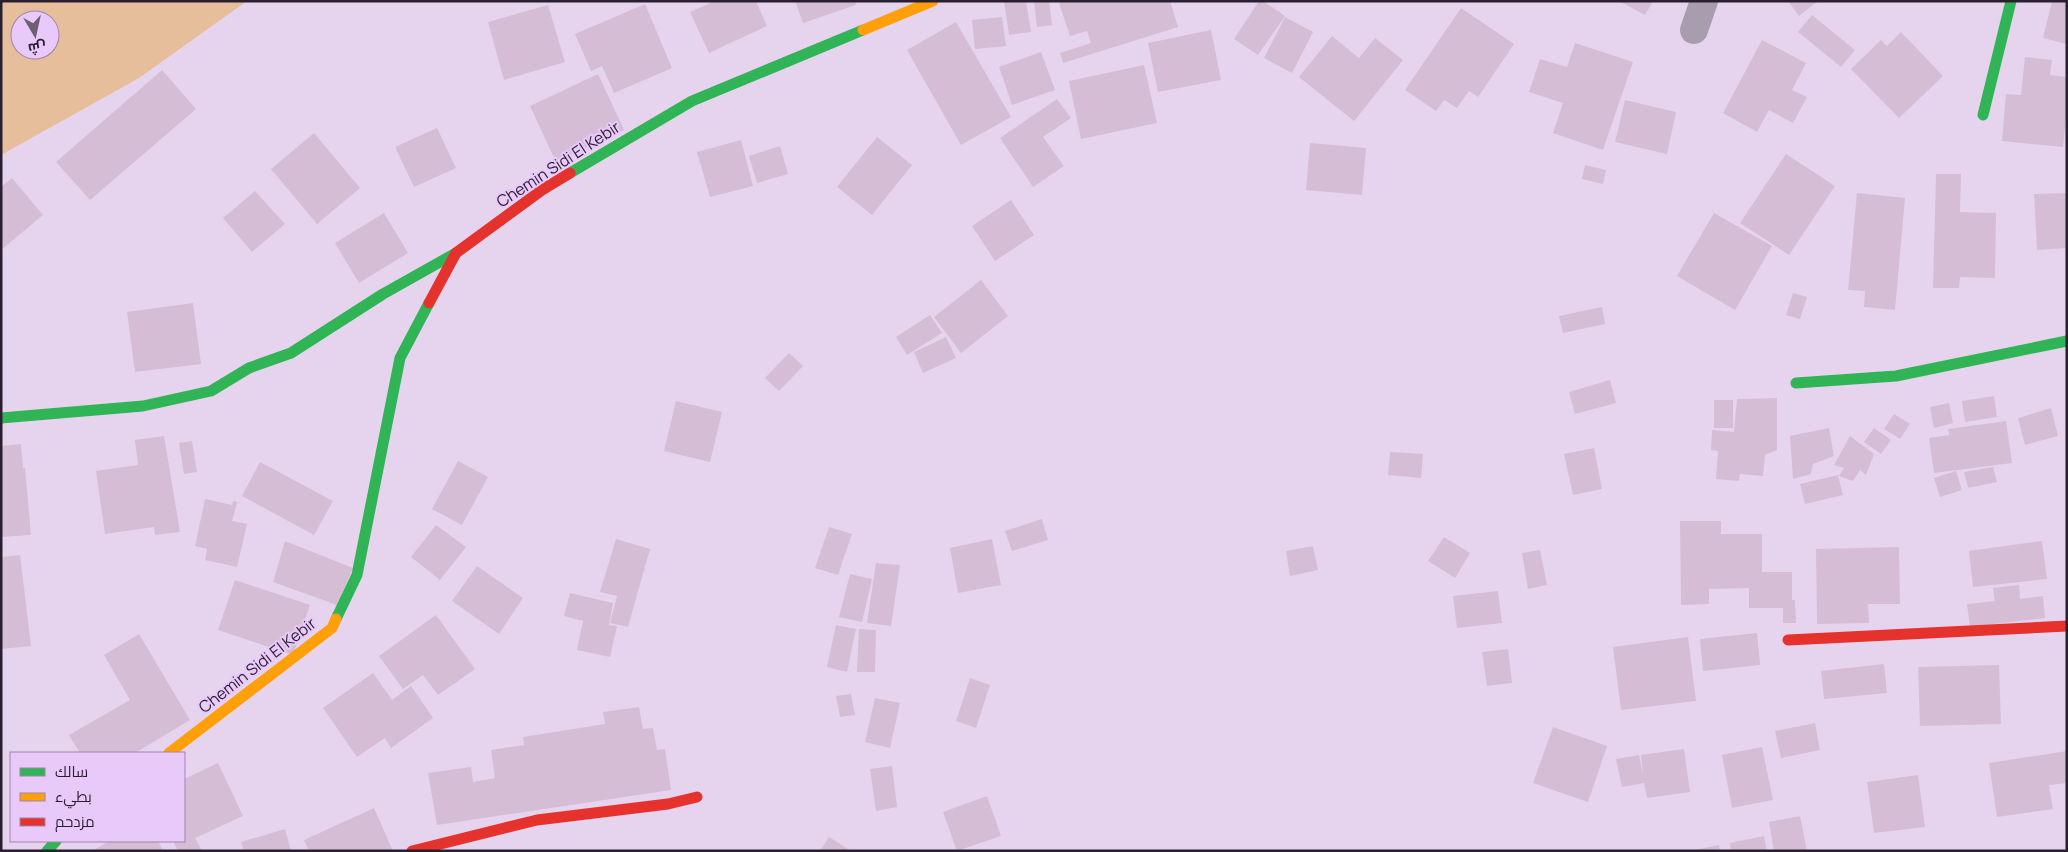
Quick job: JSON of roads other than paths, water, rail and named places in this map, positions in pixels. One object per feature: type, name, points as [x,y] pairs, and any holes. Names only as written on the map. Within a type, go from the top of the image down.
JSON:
[{"type":"street","name":"Chemin Sidi El Kebir","points":[[170,752],[332,628],[357,576],[400,358],[456,253],[542,190],[692,101],[933,1]]},
{"type":"street","points":[[1694,30],[1704,1]]},
{"type":"street","points":[[1983,115],[2011,1]]},
{"type":"street","points":[[1,418],[143,406],[211,391],[249,368],[291,353],[383,294],[456,253]]},
{"type":"street","points":[[1796,383],[1896,376],[2067,340]]},
{"type":"street","points":[[1788,640],[2067,626]]},
{"type":"street","points":[[412,851],[537,820],[668,804],[697,797]]}]
